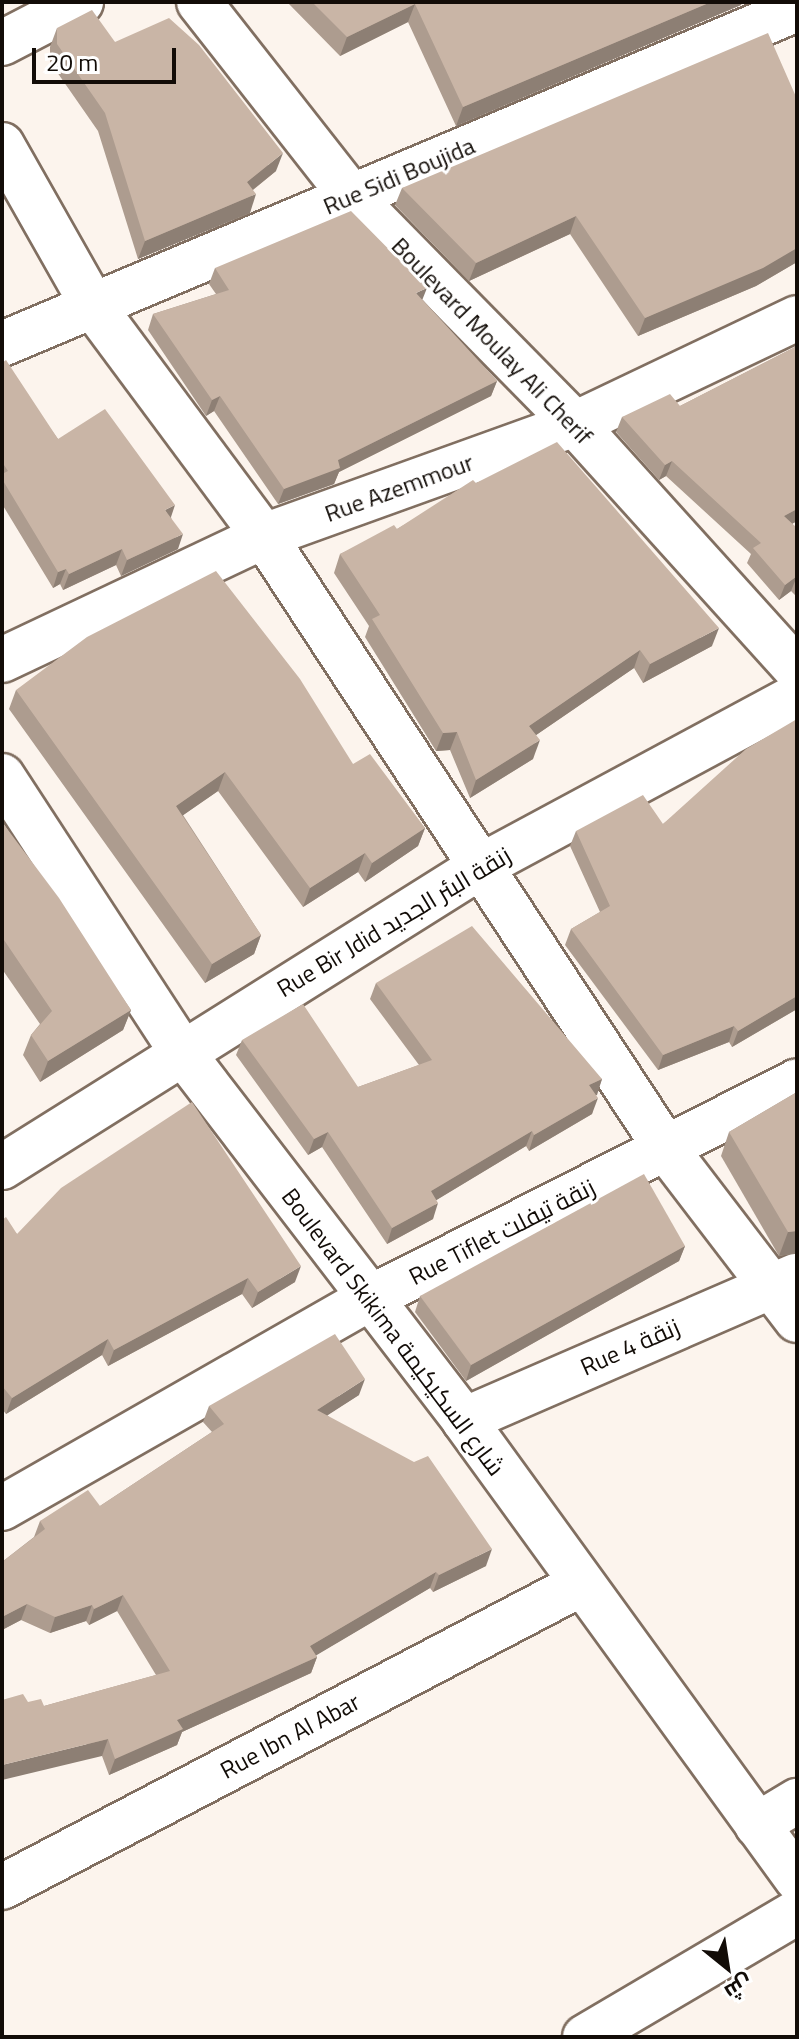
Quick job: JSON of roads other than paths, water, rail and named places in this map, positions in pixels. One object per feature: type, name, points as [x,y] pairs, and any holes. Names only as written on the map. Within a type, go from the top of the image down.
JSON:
[{"type":"street","points":[[2,43],[81,2]]},
{"type":"street","name":"Boulevard Moulay Ali Cherif","points":[[199,2],[351,196],[575,424],[797,670]]},
{"type":"street","name":"Rue Sidi Boujida","points":[[2,344],[797,9]]},
{"type":"street","points":[[2,145],[93,306],[264,536],[483,865],[667,1150],[784,1280],[797,1320]]},
{"type":"street","name":"Rue Azemmour","points":[[2,660],[264,536],[575,424],[797,318]]},
{"type":"street","name":"Rue Bir Jdid زنقة البئر الجديد","points":[[2,1167],[483,865],[797,696]]},
{"type":"street","name":"Boulevard Skikima شارع السكيكيمة","points":[[2,776],[182,1052],[368,1299],[464,1420],[579,1585],[797,1879]]},
{"type":"street","name":"Rue Tiflet زنقة تيفلت","points":[[2,1508],[368,1299],[667,1150],[797,1081]]},
{"type":"street","name":"Rue 4 زنقة","points":[[464,1420],[784,1280]]},
{"type":"street","name":"Rue Ibn Al Abar","points":[[2,1887],[579,1585]]},
{"type":"street","points":[[757,1825],[797,1801]]},
{"type":"street","points":[[585,2037],[797,1912]]}]
